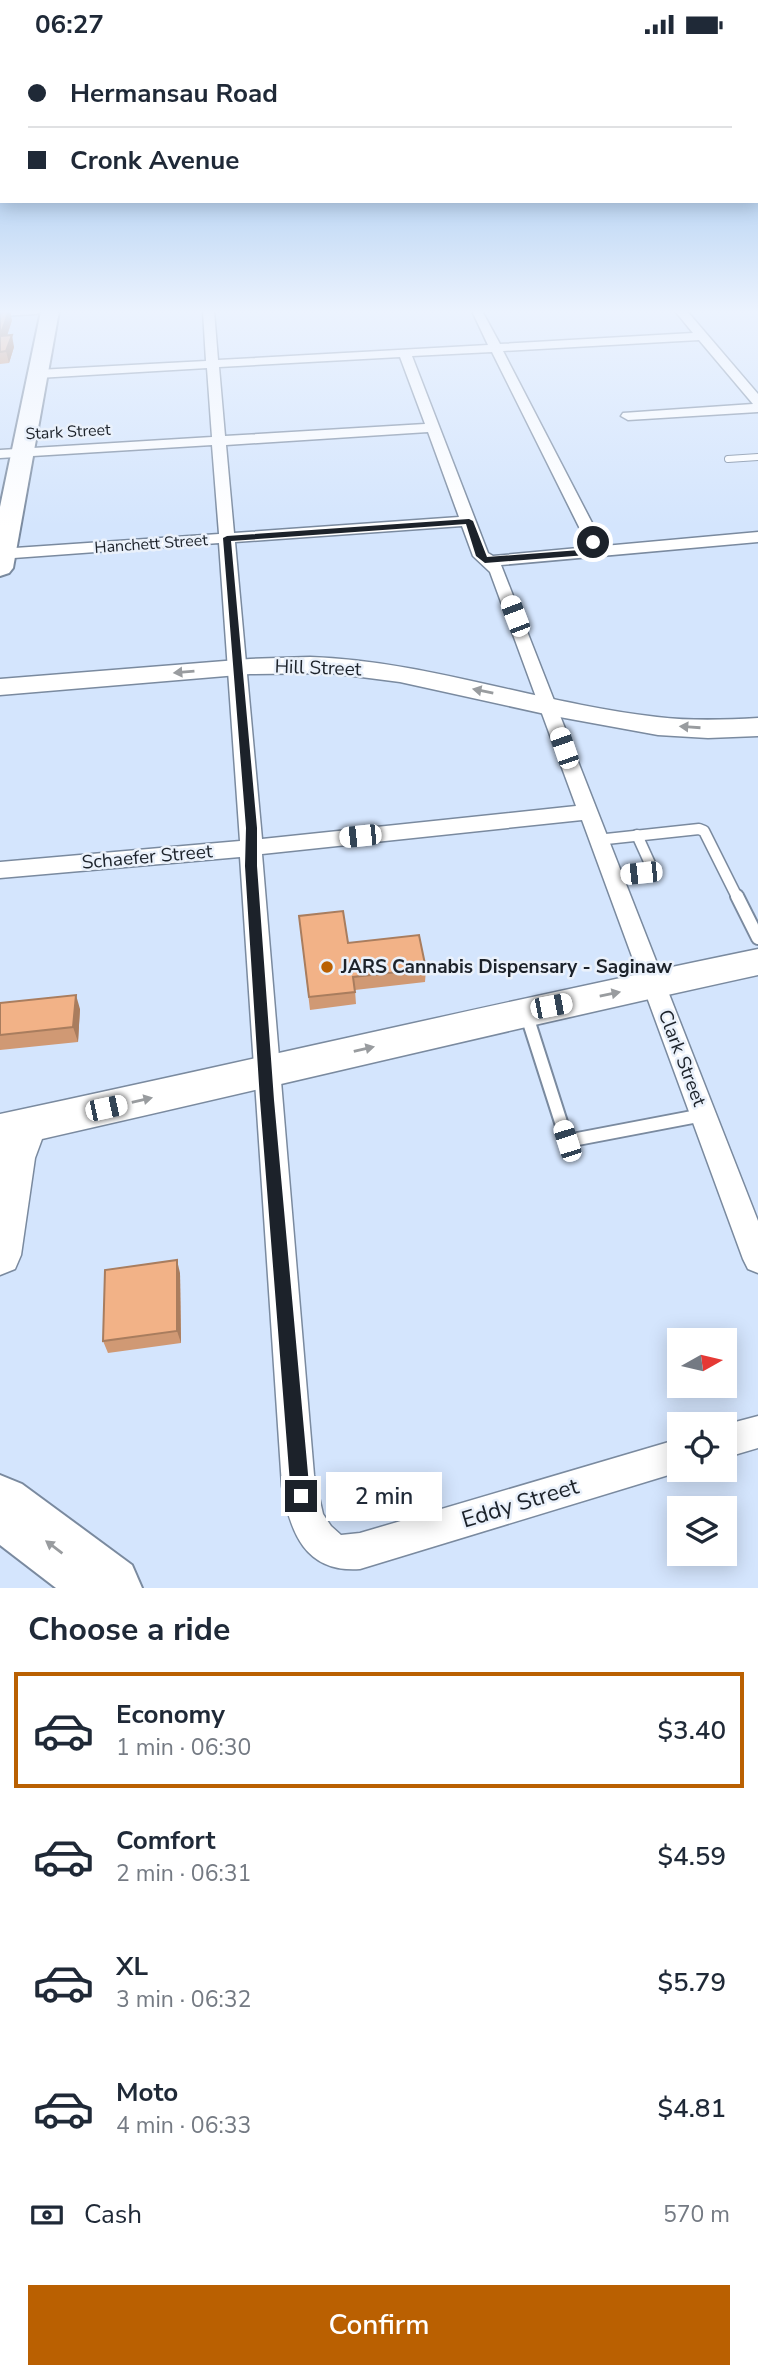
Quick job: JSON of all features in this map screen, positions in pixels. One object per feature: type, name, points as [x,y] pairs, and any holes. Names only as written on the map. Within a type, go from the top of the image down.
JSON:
[{"type":"highway","points":[[0,1506],[109,1588]]},
{"type":"main road","points":[[1,558],[36,383]]},
{"type":"main road","name":"Hill Street","points":[[0,687],[238,667],[347,666],[550,705]]},
{"type":"main road","points":[[550,705],[656,725],[695,728],[758,727]]},
{"type":"main road","points":[[0,1255],[15,1158],[14,1128],[265,1073],[525,1011],[758,962]]},
{"type":"street","points":[[215,383],[251,828],[250,848],[265,1073]]},
{"type":"street","name":"Clark Street","points":[[416,383],[481,556],[490,561],[498,571],[550,705],[597,840],[758,1259]]},
{"type":"street","points":[[514,383],[599,552]]},
{"type":"street","points":[[742,383],[758,402]]},
{"type":"street","points":[[628,415],[758,408]]},
{"type":"street","name":"Stark Street","points":[[0,454],[433,428]]},
{"type":"street","name":"Hanchett Street","points":[[1,558],[227,538],[469,521]]},
{"type":"street","points":[[490,561],[758,537]]},
{"type":"street","name":"Schaefer Street","points":[[0,870],[250,848],[587,811]]},
{"type":"street","name":"Eddy Street","points":[[265,1073],[297,1475],[304,1518],[323,1542],[339,1552],[360,1551],[667,1460]]},
{"type":"street","points":[[737,1438],[758,1432]]},
{"type":"lane","points":[[728,459],[758,457]]},
{"type":"lane","points":[[597,840],[699,829],[704,831],[758,938]]},
{"type":"lane","points":[[611,876],[650,872],[652,868],[636,835]]},
{"type":"lane","points":[[525,1011],[567,1141],[703,1115]]},
{"type":"building","points":[[343,911],[348,943],[419,935],[426,969],[353,977],[355,992],[309,997],[299,916]]},
{"type":"building","points":[[76,995],[73,1027],[0,1035],[0,1003]]},
{"type":"building","points":[[177,1260],[177,1331],[103,1341],[105,1270]]},
{"type":"place","name":"JARS Cannabis Dispensary - Saginaw","points":[[327,967]]},
{"type":"route","points":[[301,1496],[297,1475],[267,1100],[251,866],[251,828],[227,538],[469,521],[482,558],[490,561],[599,552],[593,542]]}]
